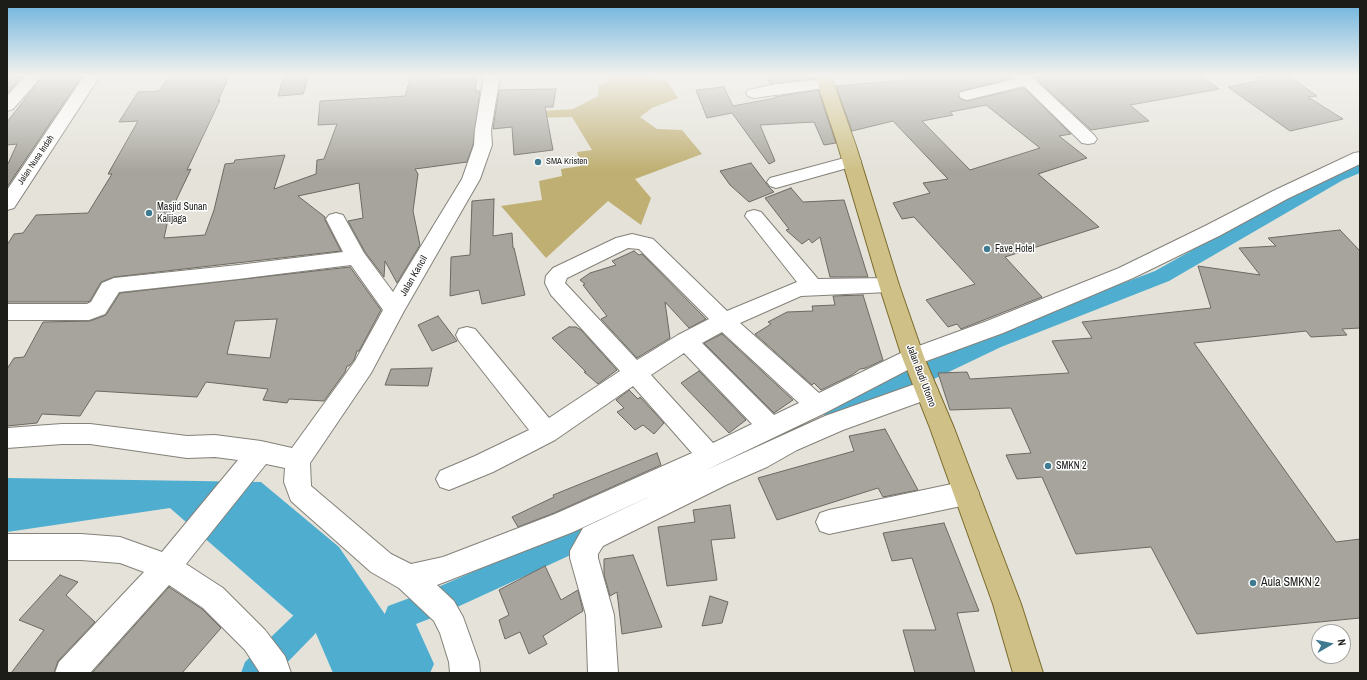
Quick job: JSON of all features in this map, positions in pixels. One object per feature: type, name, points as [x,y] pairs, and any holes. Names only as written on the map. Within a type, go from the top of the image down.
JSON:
[{"type":"main road","name":"Jalan Budi Utomo","points":[[834,108],[852,161],[889,285],[920,374],[942,428],[1007,604],[1028,673]]},
{"type":"street","name":"Jalan Nusa Indah","points":[[7,204],[71,108]]},
{"type":"street","name":"Jalan Kancil","points":[[298,460],[363,367],[394,309],[471,179],[483,145],[483,130],[487,108]]},
{"type":"street","points":[[1055,108],[1088,139]]},
{"type":"street","points":[[602,673],[602,634],[600,615],[584,558],[584,551],[593,537],[788,443],[834,423],[920,374],[995,327],[1126,273],[1212,231],[1280,195],[1360,157]]},
{"type":"street","points":[[776,182],[852,161]]},
{"type":"street","points":[[754,216],[813,287]]},
{"type":"street","points":[[336,219],[356,257],[394,309]]},
{"type":"street","points":[[710,456],[558,290],[555,283],[556,276],[623,243],[632,241],[646,244],[724,321],[817,406]]},
{"type":"street","points":[[7,312],[89,312],[98,308],[109,288],[114,285],[238,272],[356,257]]},
{"type":"street","points":[[449,479],[484,464],[546,433],[635,373],[686,341],[724,321],[798,288],[889,285]]},
{"type":"street","points":[[467,336],[546,433]]},
{"type":"street","points":[[686,341],[770,426]]},
{"type":"street","points":[[415,584],[443,570],[524,540],[710,456],[770,426],[817,406],[920,374]]},
{"type":"street","points":[[7,438],[62,434],[90,434],[187,447],[215,446],[261,452],[298,460],[297,482],[300,493],[381,562],[415,584],[444,611],[453,627],[464,662],[465,673]]},
{"type":"street","points":[[70,673],[172,559],[261,452]]},
{"type":"street","points":[[829,522],[966,493]]},
{"type":"street","points":[[7,547],[81,547],[120,550],[172,559],[255,640],[275,670]]},
{"type":"shaded area","points":[[575,108],[653,108],[640,117],[657,129],[682,130],[702,154],[635,179],[651,198],[641,225],[608,201],[546,258],[501,206],[542,200],[539,181],[562,176],[561,169],[581,166],[577,152],[592,150],[572,117],[526,118],[526,112]]},
{"type":"water","points":[[7,478],[261,482],[339,547],[425,673],[360,673],[356,645],[304,625],[170,508],[7,532]]},
{"type":"building","points":[[18,108],[61,108],[7,187],[7,166],[17,144],[7,145],[7,122]]},
{"type":"building","points":[[128,108],[216,108],[187,170],[191,169],[169,215],[164,238],[205,235],[214,210],[225,164],[234,163],[235,160],[285,155],[274,189],[316,174],[317,160],[324,159],[337,124],[318,125],[319,108],[478,108],[473,145],[467,162],[415,169],[418,174],[413,211],[420,245],[397,283],[385,261],[384,277],[365,252],[348,221],[363,218],[359,183],[298,196],[325,217],[325,220],[341,251],[114,277],[101,282],[90,301],[87,302],[7,302],[7,245],[14,234],[23,233],[36,215],[88,213],[112,174],[108,174],[138,121],[119,122]]},
{"type":"building","points":[[496,108],[545,108],[553,150],[514,155],[512,127],[493,129]]},
{"type":"building","points":[[703,108],[824,108],[836,143],[824,145],[814,122],[760,125],[775,161],[769,164],[732,113],[707,118]]},
{"type":"building","points":[[844,108],[972,108],[950,112],[953,115],[922,121],[970,170],[1040,148],[989,108],[1044,108],[1071,134],[1059,136],[1087,158],[1038,174],[1099,227],[1005,257],[1042,297],[961,329],[957,324],[948,327],[926,300],[975,284],[914,217],[902,219],[893,203],[930,193],[923,183],[948,179],[893,121],[852,131]]},
{"type":"building","points":[[1067,108],[1133,108],[1149,121],[1091,130]]},
{"type":"building","points":[[1257,108],[1325,108],[1343,119],[1290,131]]},
{"type":"building","points":[[751,163],[774,192],[749,202],[730,185],[720,171]]},
{"type":"building","points":[[791,188],[803,202],[844,200],[868,277],[830,277],[820,237],[812,243],[809,239],[802,244],[786,230],[789,229],[765,198]]},
{"type":"building","points":[[494,199],[493,236],[512,233],[513,248],[525,295],[482,304],[479,290],[450,296],[451,257],[470,255],[472,201]]},
{"type":"building","points":[[1340,230],[1360,251],[1360,328],[1342,329],[1347,335],[1311,337],[1306,331],[1194,343],[1336,542],[1360,539],[1360,618],[1197,634],[1151,547],[1076,554],[1042,477],[1017,479],[1006,455],[1031,453],[1011,408],[950,410],[938,373],[967,372],[970,379],[1069,373],[1052,341],[1092,338],[1082,322],[1211,308],[1198,266],[1260,275],[1239,248],[1276,246],[1268,238]]},
{"type":"building","points":[[634,251],[639,255],[642,254],[706,319],[689,328],[665,302],[670,338],[637,358],[601,319],[607,316],[583,285],[585,284],[580,280],[590,273],[616,265],[612,261]]},
{"type":"building","points":[[350,267],[381,310],[359,351],[357,351],[354,360],[349,366],[347,366],[345,372],[324,401],[289,399],[287,403],[263,400],[268,389],[206,382],[197,397],[96,391],[80,416],[42,414],[37,423],[7,426],[7,369],[14,358],[24,357],[43,322],[90,321],[106,315],[120,293]],"holes":[[[277,319],[270,358],[227,354],[235,321]]]},
{"type":"building","points":[[863,295],[883,360],[866,368],[860,369],[852,375],[821,390],[814,383],[812,385],[755,334],[771,324],[768,322],[787,312],[813,311],[812,306],[835,305],[833,296]]},
{"type":"building","points":[[438,316],[457,341],[432,351],[418,325]]},
{"type":"building","points":[[569,327],[576,327],[581,330],[617,370],[598,384],[584,372],[586,372],[552,338]]},
{"type":"building","points":[[722,334],[793,400],[774,413],[704,343]]},
{"type":"building","points":[[432,368],[428,386],[385,385],[391,369]]},
{"type":"building","points":[[699,371],[746,420],[729,433],[681,383]]},
{"type":"building","points":[[629,390],[638,399],[640,397],[664,423],[654,434],[643,425],[635,430],[617,412],[624,408],[616,400]]},
{"type":"building","points":[[885,429],[918,490],[883,497],[878,488],[777,520],[758,478],[854,451],[849,436]]},
{"type":"building","points":[[657,453],[661,465],[554,513],[518,527],[512,517],[554,497],[553,495]]},
{"type":"building","points":[[730,505],[735,538],[711,540],[717,580],[667,586],[658,527],[695,522],[693,510]]},
{"type":"building","points":[[944,523],[979,611],[957,613],[975,673],[915,673],[903,630],[936,630],[912,558],[892,561],[883,533]]},
{"type":"building","points":[[633,555],[662,627],[622,634],[617,592],[610,596],[604,575],[604,559]]},
{"type":"building","points":[[545,566],[561,600],[578,590],[583,611],[543,636],[547,644],[529,654],[520,632],[505,639],[499,620],[509,615],[499,590]]},
{"type":"building","points":[[60,575],[78,582],[66,595],[95,622],[58,661],[54,673],[11,673],[44,630],[19,620]]},
{"type":"building","points":[[169,587],[202,609],[221,628],[182,673],[92,673]]},
{"type":"building","points":[[710,596],[728,602],[722,623],[702,626]]},
{"type":"waterway","points":[[836,415],[993,341],[1162,276],[1337,176],[1360,167]]},
{"type":"waterway","points":[[405,673],[419,664],[398,616],[432,604],[603,527]]},
{"type":"waterway","points":[[319,595],[326,600],[360,673]]},
{"type":"waterway","points":[[256,673],[304,625],[324,602]]},
{"type":"place","name":"SMA Kristen","points":[[538,162]]},
{"type":"place","name":"Masjid Sunan Kalijaga","points":[[149,213]]},
{"type":"place","name":"Fave Hotel","points":[[987,249]]},
{"type":"place","name":"SMKN 2","points":[[1048,466]]},
{"type":"place","name":"Aula SMKN 2","points":[[1253,583]]}]
